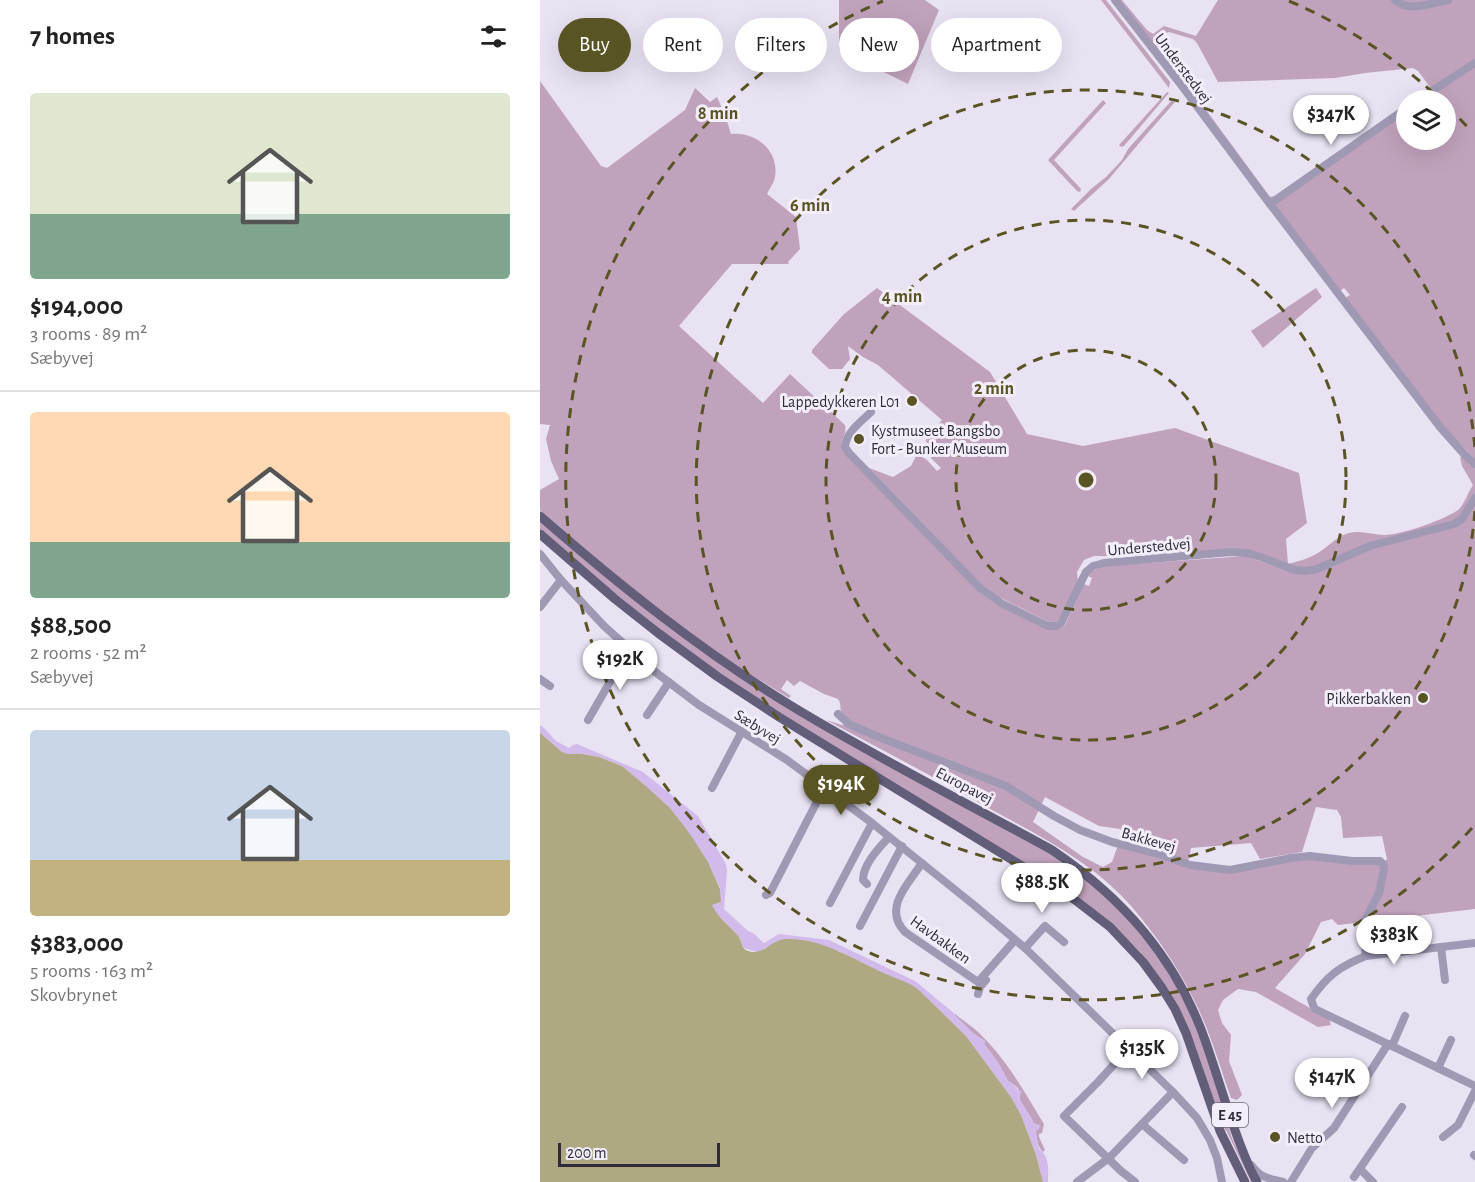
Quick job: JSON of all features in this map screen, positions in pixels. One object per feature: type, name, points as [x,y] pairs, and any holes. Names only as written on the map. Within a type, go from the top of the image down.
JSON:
[{"type":"main road","name":"Europavej","points":[[540,516],[669,622],[788,704],[1052,850],[1080,869],[1107,893],[1149,938],[1189,1000],[1245,1158],[1257,1182]]},
{"type":"main road","name":"E 45","points":[[540,534],[615,599],[718,677],[779,717],[1066,892],[1110,927],[1143,962],[1162,988],[1174,1010],[1186,1033],[1220,1131],[1245,1182]]},
{"type":"street","name":"Understedvej","points":[[1115,0],[1440,428],[1475,464]]},
{"type":"street","points":[[1395,0],[1406,7],[1448,0]]},
{"type":"street","points":[[1433,90],[1475,63]]},
{"type":"street","points":[[1270,204],[1396,116]]},
{"type":"street","name":"Understedvej","points":[[871,412],[847,437],[845,447],[849,453],[980,588],[1001,603],[1048,626],[1057,626],[1061,623],[1086,572],[1092,566],[1231,552],[1247,553],[1295,570],[1306,571],[1317,569],[1370,546],[1454,524],[1462,519],[1475,498]]},
{"type":"street","name":"Sæbyvej","points":[[540,554],[604,626],[669,682],[699,705],[787,760],[872,823],[1019,944],[1173,1092],[1197,1118],[1217,1158],[1222,1182]]},
{"type":"street","points":[[540,607],[561,580]]},
{"type":"street","points":[[588,720],[629,649]]},
{"type":"street","points":[[540,679],[550,686]]},
{"type":"street","points":[[647,715],[669,682]]},
{"type":"street","name":"Bakkevej","points":[[838,714],[849,724],[876,736],[1006,786],[1080,830],[1190,865],[1230,870],[1310,856],[1352,861],[1380,861],[1384,869],[1379,893],[1363,924],[1366,956]]},
{"type":"street","points":[[712,788],[742,731]]},
{"type":"street","points":[[766,895],[770,893],[824,788]]},
{"type":"street","points":[[830,903],[872,823]]},
{"type":"street","points":[[867,884],[862,880],[862,876],[870,861],[890,837]]},
{"type":"street","points":[[860,926],[902,846]]},
{"type":"street","name":"Havbakken","points":[[922,863],[896,905],[896,920],[904,932],[978,982],[1019,944]]},
{"type":"street","points":[[978,994],[980,987],[1019,944],[1045,926],[1064,942]]},
{"type":"street","points":[[1475,943],[1366,956],[1335,971],[1311,999],[1316,1009],[1475,1086]]},
{"type":"street","points":[[1441,947],[1445,980]]},
{"type":"street","points":[[1291,1182],[1312,1148],[1334,1128],[1390,1045],[1405,1016]]},
{"type":"street","points":[[1438,1068],[1451,1040]]},
{"type":"street","points":[[1128,1049],[1064,1116],[1135,1182]]},
{"type":"street","points":[[1443,1137],[1458,1125],[1475,1091]]},
{"type":"street","points":[[1077,1182],[1109,1158],[1173,1092]]},
{"type":"street","points":[[1354,1177],[1402,1107]]},
{"type":"street","points":[[1142,1124],[1184,1160]]},
{"type":"street","points":[[1245,1158],[1261,1176],[1277,1182]]},
{"type":"street","points":[[1360,1169],[1373,1182]]},
{"type":"shaded area","points":[[839,0],[925,0],[939,10],[936,18],[931,18],[931,29],[919,58],[919,18],[839,18]]},
{"type":"shaded area","points":[[1101,0],[1106,0],[1170,82],[1169,88]]},
{"type":"shaded area","points":[[1118,0],[1122,0],[1153,34],[1164,26],[1196,36],[1218,0],[1475,0],[1475,459],[1441,425],[1345,298],[1350,295],[1344,288],[1340,291]],"holes":[[[1169,32],[1193,39],[1218,82],[1335,78],[1413,68],[1430,87],[1426,90],[1456,90],[1456,150],[1396,150],[1396,111],[1275,196],[1270,197],[1190,88],[1192,84],[1156,40],[1160,35]]]},
{"type":"shaded area","points":[[884,72],[913,72],[908,84]]},
{"type":"shaded area","points":[[540,81],[601,166],[607,168],[685,110],[695,88],[710,102],[717,97],[731,134],[750,136],[765,146],[771,153],[776,171],[767,194],[796,217],[800,249],[788,262],[789,264],[732,264],[679,326],[763,403],[790,374],[845,425],[842,446],[848,455],[976,589],[1001,606],[1046,628],[1056,630],[1065,625],[1084,584],[1089,586],[1092,578],[1088,576],[1105,566],[1246,556],[1291,572],[1232,549],[1132,556],[1094,556],[1084,560],[1077,572],[1078,582],[1058,620],[1054,623],[999,597],[982,585],[869,468],[893,477],[911,466],[917,454],[927,460],[937,471],[941,468],[931,458],[926,440],[942,420],[878,365],[848,346],[850,359],[842,369],[829,369],[812,353],[812,350],[844,314],[877,288],[990,372],[1027,434],[1083,446],[1175,428],[1299,473],[1307,523],[1286,539],[1288,564],[1322,551],[1349,533],[1392,534],[1424,526],[1453,513],[1461,507],[1473,485],[1462,466],[1460,457],[1465,458],[1475,467],[1475,909],[1338,925],[1332,919],[1321,922],[1305,954],[1275,988],[1329,1019],[1331,1025],[1318,1027],[1256,992],[1238,989],[1223,1000],[1218,1010],[1222,1023],[1231,1035],[1229,1061],[1242,1095],[1237,1100],[1231,1098],[1209,1033],[1186,984],[1157,938],[1117,891],[1084,864],[1049,841],[826,720],[842,725],[850,722],[841,713],[838,699],[800,681],[794,686],[787,680],[781,689],[791,696],[789,698],[706,645],[633,589],[540,510],[540,490],[559,479],[551,461],[546,439],[550,425],[540,424]],"holes":[[[1045,797],[1099,826],[1120,829],[1129,840],[1128,845],[1117,848],[1112,862],[1103,867],[1083,857],[1033,822]],[[1316,807],[1337,810],[1341,817],[1343,838],[1382,836],[1387,859],[1381,865],[1375,862],[1291,859],[1231,873],[1187,866],[1191,848],[1251,843],[1260,859],[1302,852]]]},
{"type":"shaded area","points":[[1167,92],[1169,93],[1121,147],[1119,145]]},
{"type":"shaded area","points":[[1103,100],[1106,103],[1054,160],[1081,189],[1080,192],[1048,160]]},
{"type":"shaded area","points":[[1172,100],[1175,102],[1109,179],[1074,211],[1071,209],[1122,160],[1128,149]]},
{"type":"shaded area","points":[[1316,288],[1322,297],[1263,348],[1251,331]]},
{"type":"shaded area","points":[[540,520],[723,666],[1031,841],[1078,872],[1120,909],[1158,956],[1184,999],[1205,1051],[1232,1138],[1252,1182],[1227,1132],[1221,1125],[1195,1045],[1141,953],[1116,928],[1076,895],[773,709],[684,649],[579,564],[540,529]]},
{"type":"shaded area","points":[[540,733],[562,752],[599,757],[622,766],[670,808],[708,862],[720,889],[721,902],[712,905],[739,937],[745,950],[754,952],[763,950],[786,939],[813,942],[838,951],[919,990],[966,1036],[1011,1097],[1021,1115],[1043,1182],[540,1182]]},
{"type":"shaded area","points":[[955,1014],[984,1038],[1017,1080],[1044,1124],[1042,1133],[1039,1134],[1045,1150],[1043,1152],[1038,1143],[1033,1122],[1020,1100],[1019,1090],[1008,1081],[984,1044],[985,1041],[975,1035]]},
{"type":"sand","points":[[540,725],[556,741],[569,748],[577,744],[643,772],[698,816],[726,864],[724,909],[764,943],[779,934],[829,940],[915,981],[955,1014],[975,1035],[985,1041],[984,1044],[1008,1081],[1022,1091],[1019,1098],[1034,1123],[1040,1125],[1036,1131],[1039,1149],[1047,1160],[1048,1182],[1043,1182],[1021,1115],[1011,1097],[966,1036],[919,990],[839,951],[766,947],[761,952],[757,952],[744,948],[741,939],[715,912],[712,905],[721,902],[720,888],[708,862],[670,808],[622,766],[599,757],[562,752],[540,733]]},
{"type":"place","name":"Lappedykkeren L01","points":[[912,401]]},
{"type":"place","name":"Kystmuseet Bangsbo Fort - Bunker Museum","points":[[859,439]]},
{"type":"place","name":"Pikkerbakken","points":[[1423,698]]},
{"type":"place","name":"Netto","points":[[1275,1137]]}]
